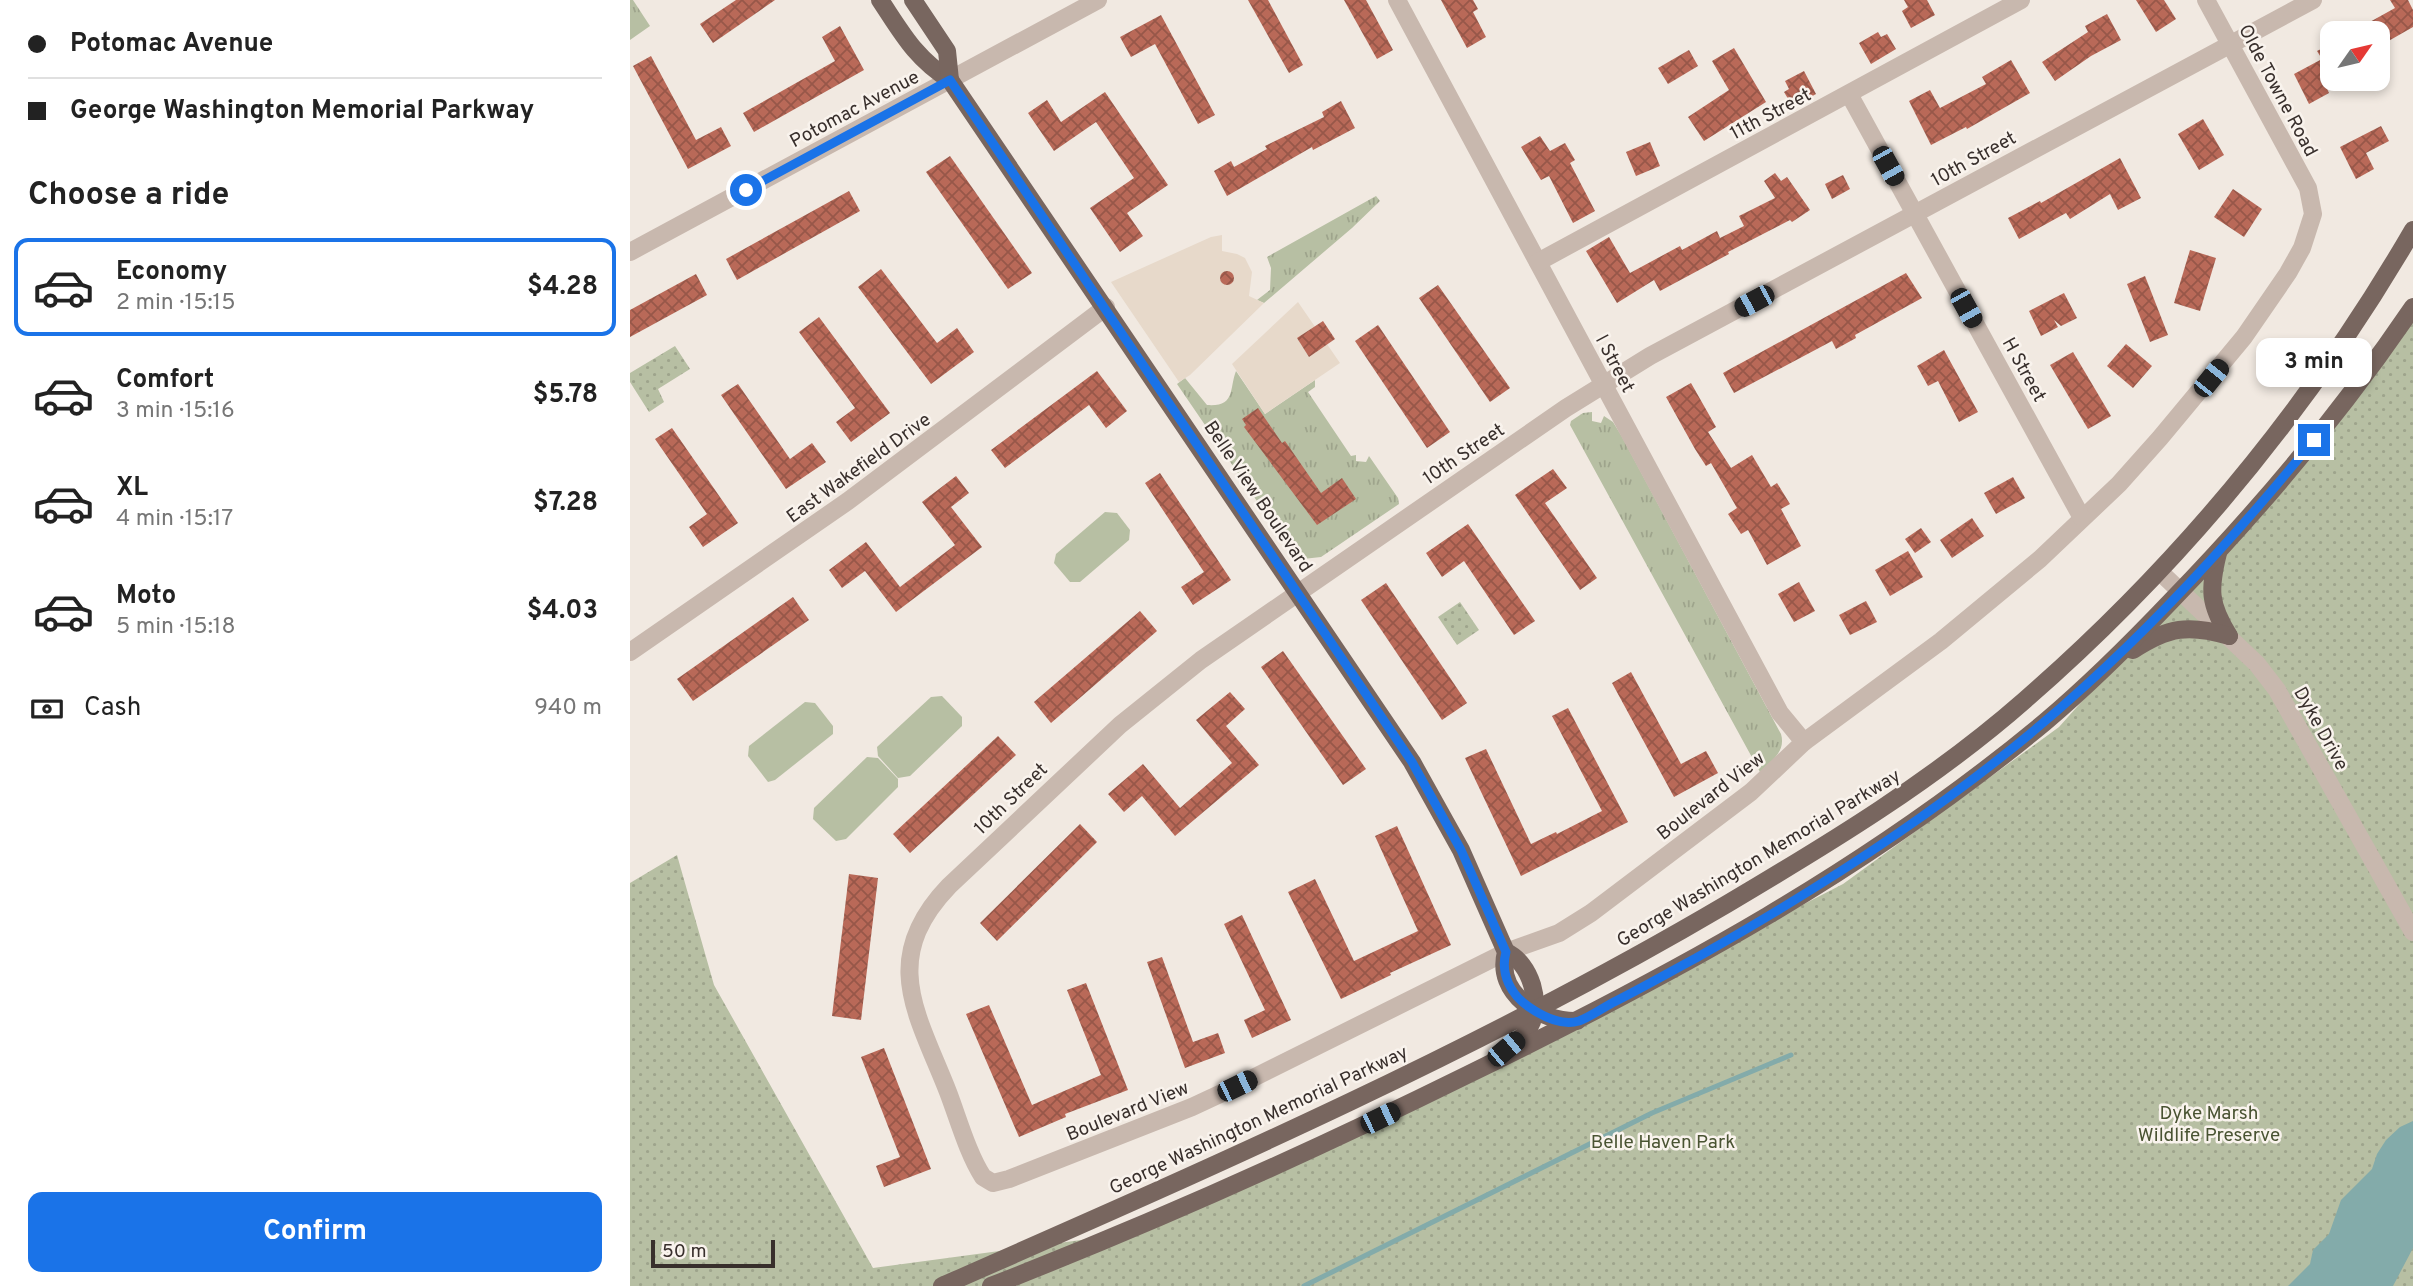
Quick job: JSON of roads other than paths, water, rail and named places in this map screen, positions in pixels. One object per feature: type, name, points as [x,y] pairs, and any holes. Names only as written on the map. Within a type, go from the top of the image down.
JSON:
[{"type":"main road","name":"Belle View Boulevard","points":[[880,0],[914,51],[929,67],[950,80],[1412,762],[1461,850],[1506,952],[1522,963],[1534,988],[1534,1010]]},
{"type":"main road","name":"Belle View Boulevard","points":[[913,0],[947,51],[950,80]]},
{"type":"main road","name":"George Washington Memorial Parkway","points":[[942,1286],[1287,1130],[1534,1010],[1643,953],[1903,796],[2024,701],[2160,572],[2233,491],[2329,364],[2413,230]]},
{"type":"main road","points":[[990,1286],[1118,1235],[1271,1169],[1578,1021],[1654,982],[1854,864],[1995,761],[2102,670],[2219,552],[2329,423],[2413,307]]},
{"type":"main road","points":[[2219,552],[2212,584],[2212,600],[2216,616],[2229,636]]},
{"type":"main road","points":[[2102,670],[2147,641],[2175,629],[2202,629],[2229,636]]},
{"type":"main road","points":[[1487,1065],[1528,1030],[1534,1010],[1555,1020],[1578,1021]]},
{"type":"street","name":"Potomac Avenue","points":[[630,253],[1098,0]]},
{"type":"street","name":"11th Street","points":[[1538,262],[2021,0]]},
{"type":"street","name":"Olde Towne Road","points":[[2206,0],[2308,188],[2312,202]]},
{"type":"street","name":"10th Street","points":[[972,1152],[915,1006],[909,983],[909,957],[914,937],[932,904],[949,886],[1120,725],[1206,655],[1556,415],[1650,356],[2313,0]]},
{"type":"street","name":"I Street","points":[[1404,2],[1538,262],[1780,713],[1804,742]]},
{"type":"street","name":"H Street","points":[[1849,94],[2082,518]]},
{"type":"street","name":"Boulevard View","points":[[972,1152],[983,1177],[993,1182],[1009,1179],[1192,1107],[1506,952],[1559,933],[1591,913],[1751,792],[1804,742],[1979,611],[2040,559],[2119,484],[2244,337],[2288,273],[2311,225],[2312,202]]},
{"type":"street","name":"East Wakefield Drive","points":[[630,652],[848,501],[1106,307]]},
{"type":"street","name":"Dyke Drive","points":[[2160,572],[2257,664],[2277,690],[2413,932]]},
{"type":"water","points":[[2413,1121],[2413,1248],[2393,1286],[2288,1286],[2310,1264],[2313,1250],[2329,1234],[2341,1200],[2372,1169],[2386,1140],[2400,1127]]},
{"type":"waterway","points":[[1304,1286],[1652,1113],[1791,1055]]},
{"type":"park label","name":"Dyke Marsh Wildlife Preserve","points":[[2209,1123]]},
{"type":"park label","name":"Belle Haven Park","points":[[1663,1141]]}]
